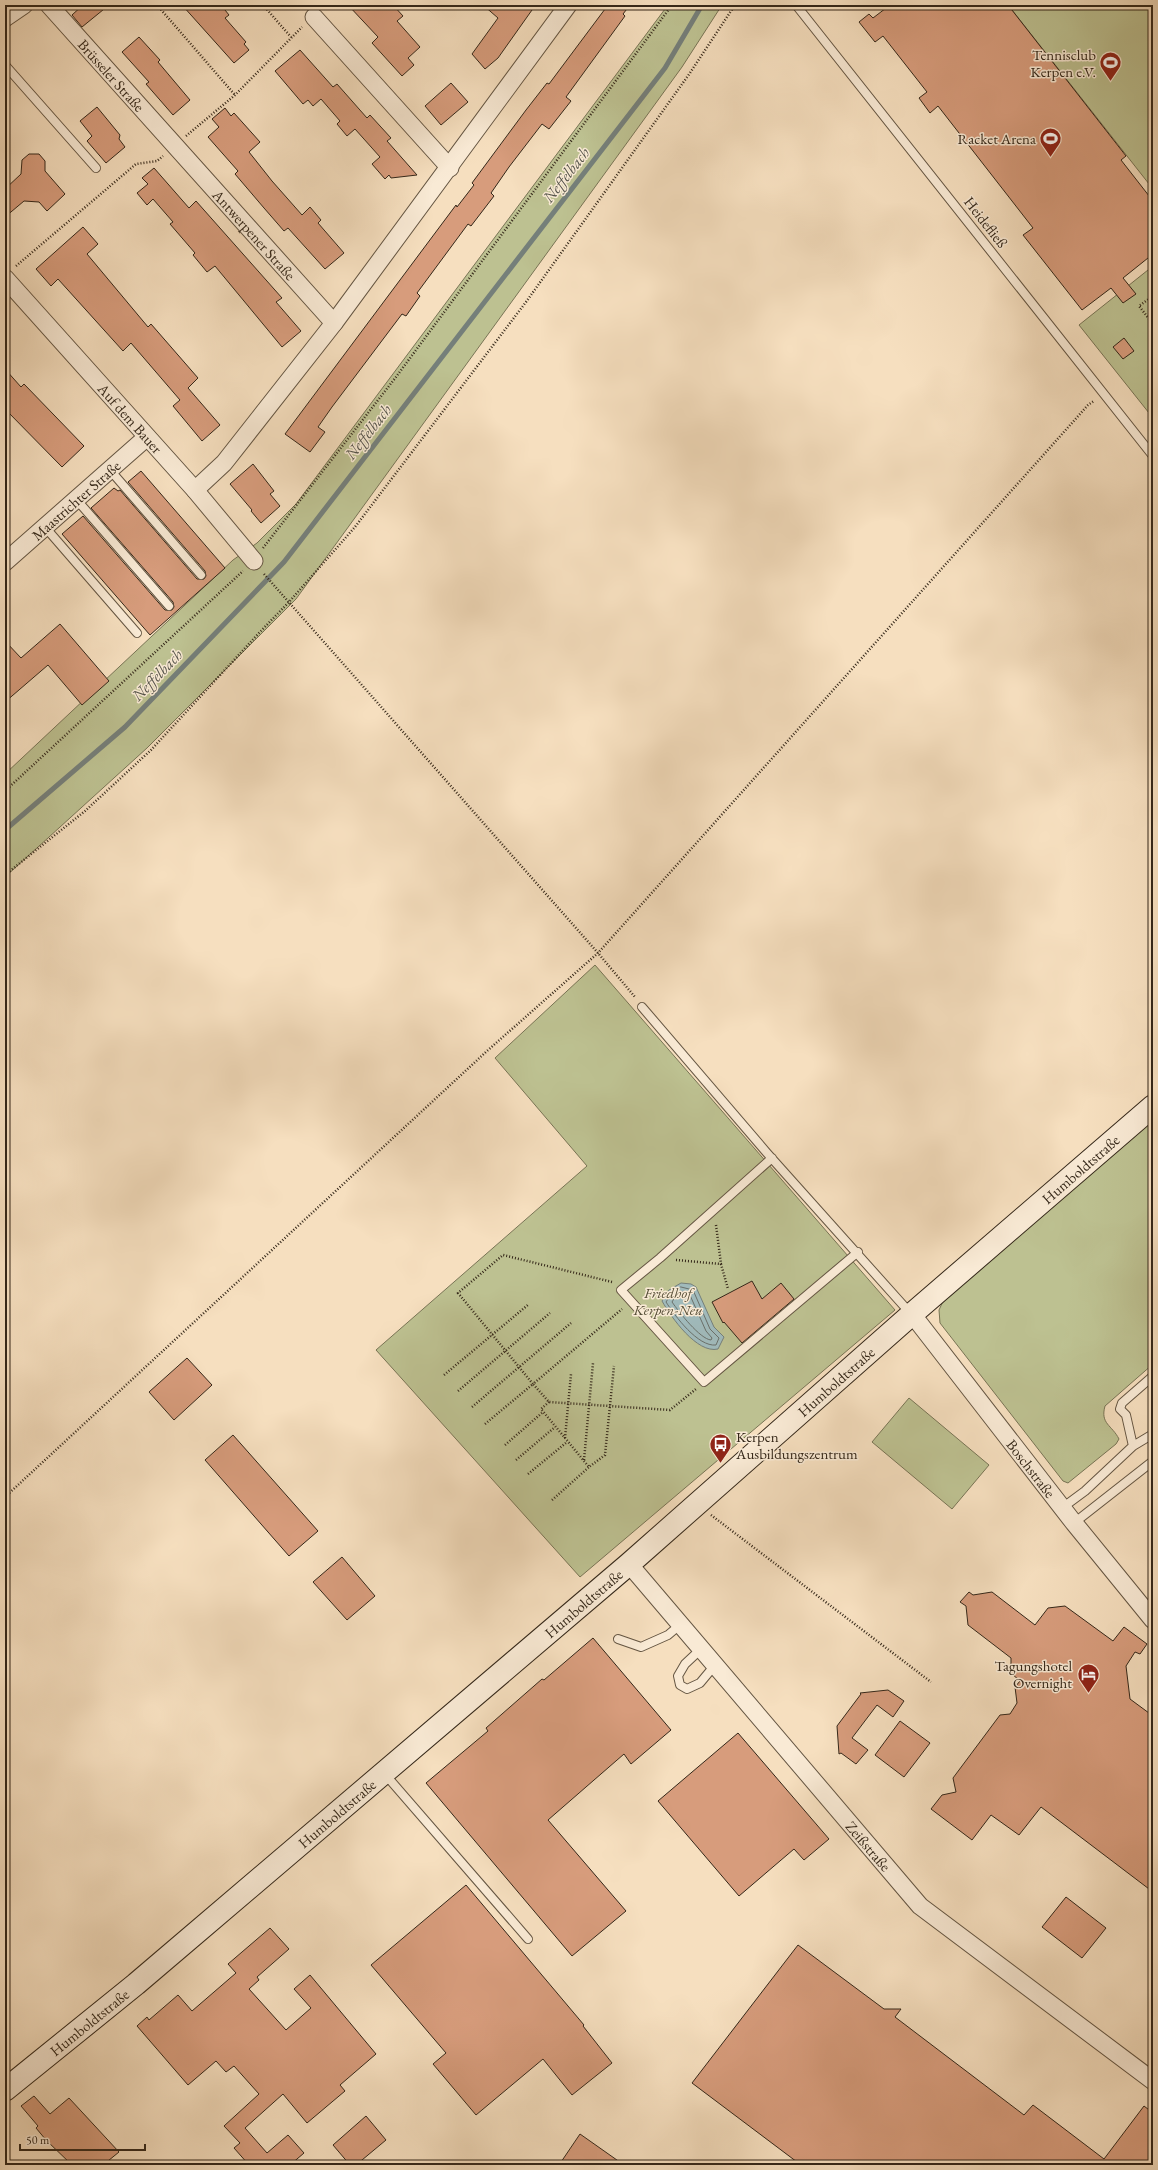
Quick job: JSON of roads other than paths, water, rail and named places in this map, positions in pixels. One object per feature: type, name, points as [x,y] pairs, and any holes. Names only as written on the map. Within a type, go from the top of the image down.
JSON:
[{"type":"street","points":[[5,18],[24,5]]},
{"type":"street","name":"Brüsseler Straße","points":[[49,5],[174,146]]},
{"type":"street","points":[[195,490],[224,463],[334,323],[450,168],[565,6]]},
{"type":"street","points":[[314,17],[450,168]]},
{"type":"street","name":"Antwerpener Straße","points":[[174,146],[334,323]]},
{"type":"street","name":"Auf dem Bauer","points":[[5,278],[195,490],[254,561]]},
{"type":"street","name":"Maastrichter Straße","points":[[5,562],[147,437]]},
{"type":"street","name":"Humboldtstraße","points":[[5,2090],[136,1984],[629,1564],[912,1314],[1153,1106]]},
{"type":"street","name":"Boschstraße","points":[[912,1314],[1074,1524],[1153,1620]]},
{"type":"street","name":"Zeißstraße","points":[[629,1564],[920,1906],[1153,2081]]},
{"type":"lane","name":"Heidefließ","points":[[796,5],[1153,456]]},
{"type":"lane","points":[[5,65],[96,168]]},
{"type":"lane","points":[[110,470],[201,575]]},
{"type":"lane","points":[[76,499],[169,606]]},
{"type":"lane","points":[[45,527],[137,633]]},
{"type":"lane","points":[[642,1007],[772,1158],[858,1252],[912,1314]]},
{"type":"lane","points":[[772,1158],[714,1211],[621,1290],[704,1382],[858,1252]]},
{"type":"lane","points":[[1133,1446],[1126,1416],[1120,1409],[1122,1403],[1153,1376]]},
{"type":"lane","points":[[1062,1508],[1085,1491],[1133,1446],[1152,1437]]},
{"type":"lane","points":[[1074,1524],[1153,1461]]},
{"type":"lane","points":[[618,1639],[641,1647],[668,1635],[680,1624]]},
{"type":"lane","points":[[701,1649],[685,1664],[678,1676],[680,1685],[687,1689],[694,1687],[715,1665]]},
{"type":"lane","points":[[383,1773],[528,1939]]},
{"type":"water","points":[[681,1283],[691,1284],[696,1287],[714,1327],[724,1337],[718,1349],[710,1349],[693,1340],[678,1325],[662,1301],[669,1290]]},
{"type":"waterway","name":"Neffelbach","points":[[5,830],[125,727],[284,562],[665,68],[702,5]]},
{"type":"place","name":"Tennisclub Kerpen e.V.","points":[[1111,82]]},
{"type":"place","name":"Racket Arena","points":[[1051,158]]},
{"type":"place","name":"Kerpen Ausbildungszentrum","points":[[721,1464]]},
{"type":"place","name":"Tagungshotel Overnight","points":[[1088,1694]]},
{"type":"park label","name":"Friedhof Kerpen-Neu","points":[[668,1300]]}]
